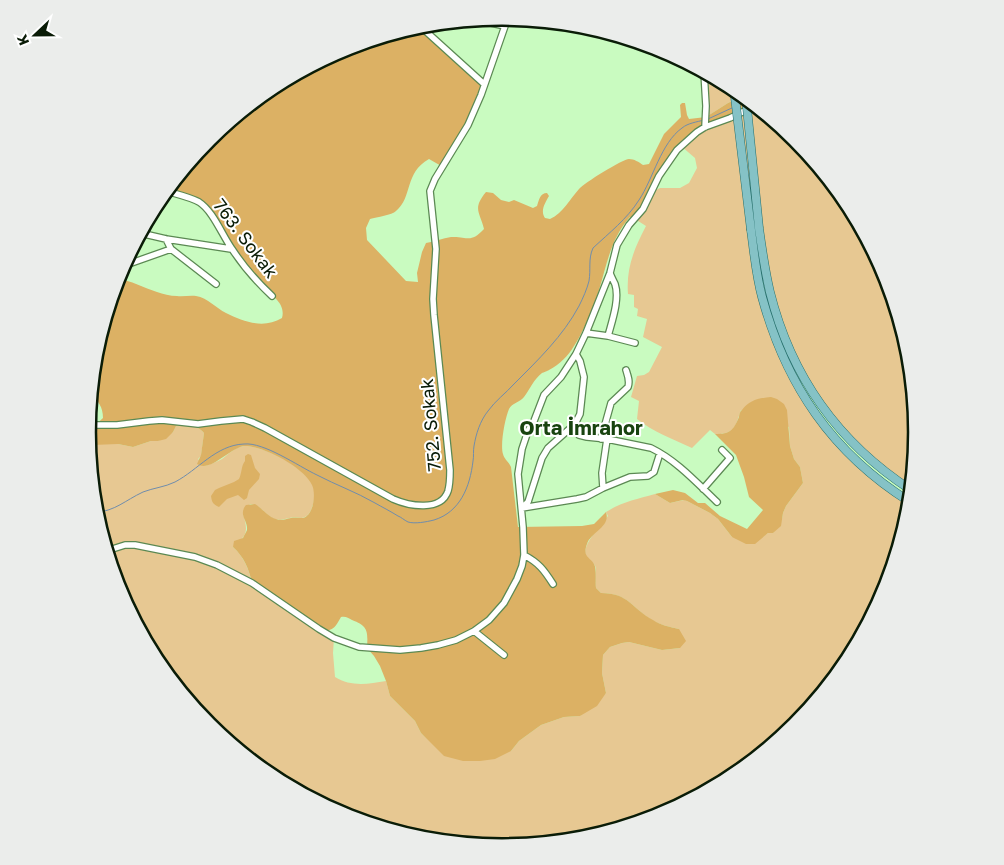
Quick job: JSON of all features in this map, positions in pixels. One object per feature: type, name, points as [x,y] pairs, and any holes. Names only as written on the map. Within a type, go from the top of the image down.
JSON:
[{"type":"main road","points":[[736,101],[755,229],[770,294],[790,350],[802,376],[844,435],[874,462],[905,486]]},
{"type":"main road","points":[[747,108],[756,268],[761,296],[781,354],[795,382],[837,442],[860,466],[903,497]]},
{"type":"street","name":"752. Sokak","points":[[96,425],[117,425],[162,420],[198,424],[221,420],[246,420],[265,428],[406,504],[420,506],[441,500],[448,492],[450,470],[434,315],[436,249],[430,191],[435,179],[468,125],[505,26]]},
{"type":"street","points":[[428,33],[484,84]]},
{"type":"street","points":[[705,81],[705,127]]},
{"type":"street","points":[[113,548],[135,545],[195,557],[217,565],[252,584],[334,638],[360,647],[400,650],[421,648],[456,640],[474,631],[489,620],[504,602],[522,566],[524,540],[518,474],[522,449],[544,395],[561,377],[576,354],[586,333],[610,273],[617,246],[629,225],[643,209],[659,176],[686,142],[705,127],[748,109]]},
{"type":"street","name":"763. Sokak","points":[[174,194],[198,202],[205,207],[231,249],[262,287],[272,296]]},
{"type":"street","points":[[147,235],[231,249]]},
{"type":"street","points":[[166,239],[171,249],[216,284]]},
{"type":"street","points":[[134,262],[171,249]]},
{"type":"street","points":[[608,336],[616,298],[616,286],[610,273]]},
{"type":"street","points":[[586,333],[635,343]]},
{"type":"street","points":[[522,508],[528,502],[542,458],[548,448],[573,427],[580,414],[584,377],[576,354]]},
{"type":"street","points":[[603,488],[604,439],[610,402],[628,386],[629,379],[626,370]]},
{"type":"street","points":[[573,427],[578,435],[650,448],[660,453],[671,459],[717,502]]},
{"type":"street","points":[[703,489],[730,458],[722,450]]},
{"type":"street","points":[[522,508],[577,499],[630,477],[651,475],[654,472],[660,453]]},
{"type":"street","points":[[524,555],[534,560],[553,584]]},
{"type":"street","points":[[474,631],[504,655]]},
{"type":"shaded area","points":[[428,33],[483,85],[481,95],[443,167],[429,159],[421,165],[412,178],[405,199],[396,211],[370,219],[366,228],[367,240],[406,281],[418,282],[417,273],[426,243],[451,237],[472,238],[484,229],[478,207],[486,192],[493,193],[501,200],[509,202],[514,200],[533,208],[537,206],[541,196],[547,193],[549,196],[543,213],[545,218],[550,219],[563,210],[582,186],[612,167],[629,159],[643,165],[649,164],[664,134],[681,117],[680,105],[682,103],[685,103],[689,119],[706,117],[735,100],[748,109],[705,127],[677,150],[635,219],[630,217],[618,234],[610,252],[594,304],[577,341],[563,360],[539,375],[524,397],[510,407],[503,431],[502,450],[504,457],[511,467],[518,527],[582,526],[594,524],[606,512],[606,522],[589,540],[585,552],[595,566],[596,588],[601,593],[624,598],[646,615],[665,626],[679,629],[686,641],[680,648],[662,650],[629,642],[610,647],[603,655],[602,673],[606,693],[597,706],[580,716],[564,717],[541,725],[519,741],[511,751],[495,759],[463,761],[444,756],[421,733],[415,721],[390,696],[380,666],[367,648],[367,633],[364,627],[347,617],[341,617],[333,629],[319,629],[252,583],[245,564],[233,547],[234,541],[243,538],[247,530],[243,515],[246,505],[255,504],[273,518],[280,520],[303,518],[310,513],[314,493],[308,478],[301,471],[272,454],[245,446],[239,447],[214,463],[202,466],[197,464],[201,455],[204,433],[195,426],[176,426],[166,439],[151,441],[133,447],[118,444],[96,445],[96,424],[103,418],[97,401],[99,379],[110,327],[126,281],[167,295],[200,297],[226,313],[254,323],[268,323],[282,318],[283,313],[280,304],[262,287],[205,207],[173,194],[215,145],[255,110],[276,95],[322,68],[371,48],[423,34]]},
{"type":"shaded area","points":[[704,81],[735,100],[706,117]]},
{"type":"shaded area","points":[[748,109],[789,145],[824,185],[854,229],[877,277],[894,327],[905,379],[907,406],[908,432],[905,485],[868,457],[821,405],[779,321],[758,220],[750,221],[756,268],[781,354],[837,442],[903,496],[887,563],[866,612],[840,658],[824,680],[789,720],[770,738],[728,770],[682,797],[657,808],[607,825],[581,831],[529,838],[502,839],[475,838],[423,831],[397,825],[347,808],[322,797],[276,770],[234,738],[215,720],[180,680],[150,636],[127,588],[110,538],[99,486],[96,444],[118,444],[133,447],[151,441],[158,441],[173,432],[176,426],[195,426],[204,433],[201,456],[198,459],[205,466],[222,459],[235,449],[245,446],[273,454],[302,471],[309,478],[314,490],[313,505],[306,517],[294,517],[283,520],[275,519],[257,506],[250,504],[243,513],[246,532],[242,539],[233,547],[245,564],[252,584],[334,638],[335,677],[353,683],[366,684],[386,681],[390,696],[415,721],[421,733],[433,744],[511,751],[519,741],[541,725],[564,717],[580,716],[606,693],[602,673],[603,655],[610,647],[629,642],[662,650],[680,648],[679,629],[655,622],[624,598],[601,593],[596,588],[596,569],[585,552],[589,541],[608,516],[606,512],[624,503],[655,494],[670,503],[687,501],[710,513],[718,519],[732,537],[762,537],[768,533],[773,533],[782,519],[786,506],[803,483],[800,467],[794,459],[790,446],[789,427],[741,410],[735,425],[730,431],[715,434],[710,430],[692,448],[656,432],[637,419],[639,401],[631,397],[637,376],[649,372],[662,347],[643,337],[647,319],[637,316],[638,309],[634,307],[634,295],[628,294],[628,276],[632,259],[646,226],[635,219],[650,193],[660,188],[680,188],[689,183],[697,168],[695,158],[681,146],[697,132]]},
{"type":"shaded area","points":[[771,397],[784,404],[787,410],[790,446],[794,459],[800,467],[803,483],[786,506],[781,526],[773,533],[768,533],[755,544],[746,544],[732,537],[718,519],[710,513],[687,501],[670,503],[655,494],[673,490],[685,493],[698,503],[705,503],[720,516],[747,529],[763,510],[749,497],[736,455],[715,434],[733,429],[741,411],[751,402]]},
{"type":"shaded area","points":[[251,455],[255,468],[260,474],[259,479],[249,490],[247,498],[244,500],[238,495],[227,499],[219,507],[215,505],[212,502],[211,496],[215,490],[239,479],[245,456]]},
{"type":"waterway","points":[[708,119],[734,107]]},
{"type":"waterway","points":[[104,512],[143,492],[175,482],[216,453],[234,445],[244,444],[252,444],[281,455],[324,479],[368,499],[408,522],[434,520],[451,511],[457,505],[466,489],[472,471],[476,437],[485,415],[532,366],[573,317],[585,294],[589,281],[593,248],[634,207],[668,143],[682,128],[704,120]]},
{"type":"district","name":"Orta İmrahor","points":[[581,427]]}]
